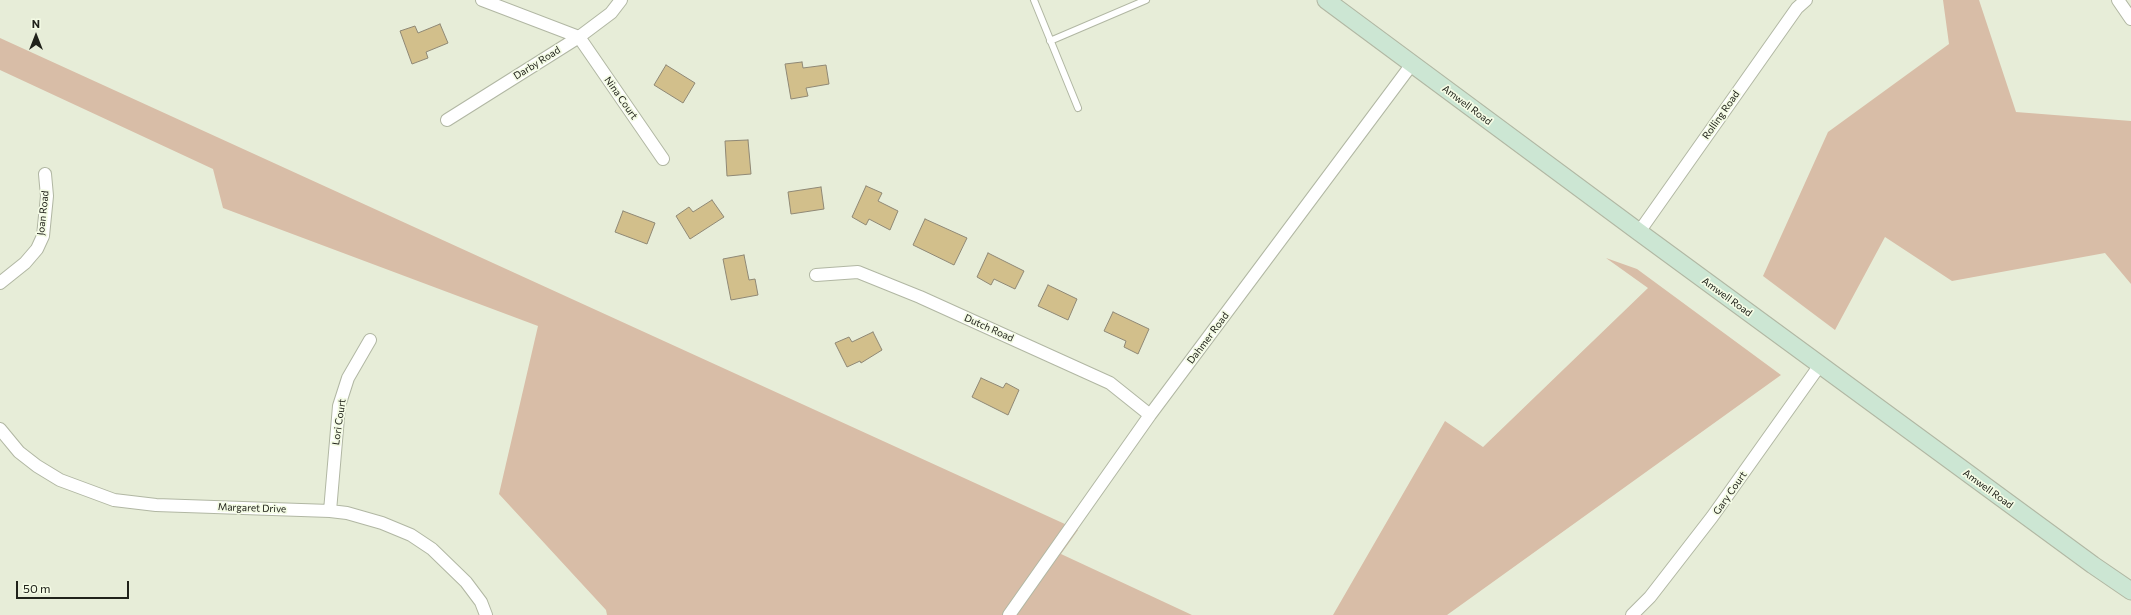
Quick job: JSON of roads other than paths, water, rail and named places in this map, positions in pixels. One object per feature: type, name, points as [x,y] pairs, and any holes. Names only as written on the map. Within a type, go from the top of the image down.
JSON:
[{"type":"main road","name":"Amwell Road","points":[[1326,0],[1638,232],[2093,565],[2131,591]]},
{"type":"street","points":[[482,0],[579,37]]},
{"type":"street","name":"Darby Road","points":[[447,120],[579,37],[611,13],[621,0]]},
{"type":"street","name":"Rolling Road","points":[[1638,232],[1797,8],[1806,0]]},
{"type":"street","points":[[2118,0],[2131,19]]},
{"type":"street","name":"Nina Court","points":[[579,37],[663,159]]},
{"type":"street","name":"Dahmer Road","points":[[1009,615],[1150,414],[1412,64]]},
{"type":"street","name":"Joan Road","points":[[0,283],[25,263],[37,249],[42,236],[47,196],[45,174]]},
{"type":"street","name":"Dutch Road","points":[[816,275],[858,272],[920,297],[1110,383],[1150,414]]},
{"type":"street","name":"Lori Court","points":[[330,511],[339,406],[348,378],[370,340]]},
{"type":"street","name":"Gary Court","points":[[1632,615],[1650,597],[1712,517],[1820,365]]},
{"type":"street","name":"Margaret Drive","points":[[0,429],[19,452],[60,480],[114,500],[156,505],[330,511],[348,513],[382,523],[411,535],[432,549],[466,582],[481,602],[486,615]]},
{"type":"lane","points":[[1034,0],[1078,108]]},
{"type":"lane","points":[[1050,41],[1146,0]]}]
